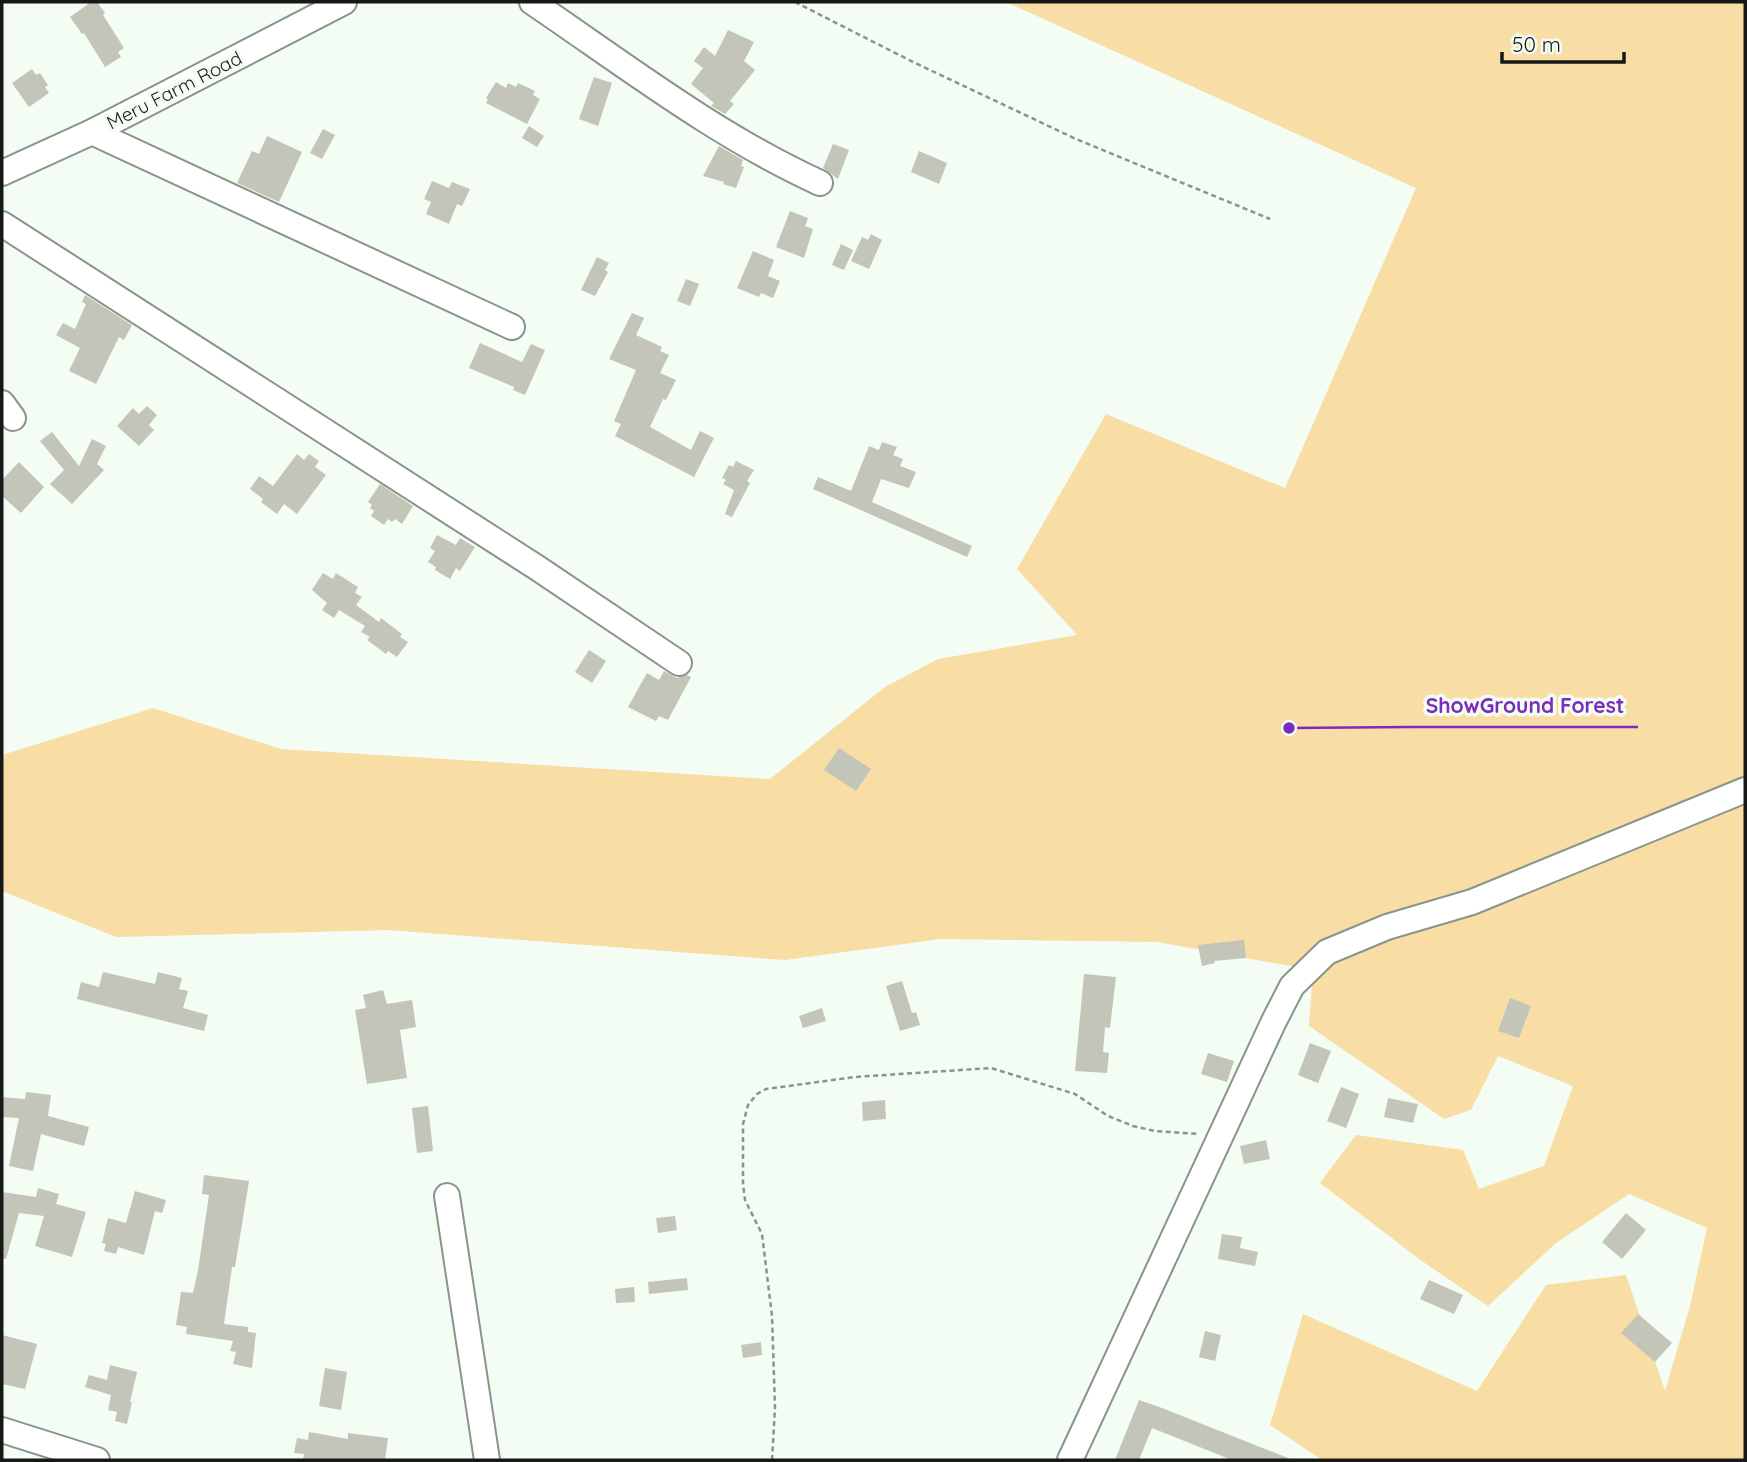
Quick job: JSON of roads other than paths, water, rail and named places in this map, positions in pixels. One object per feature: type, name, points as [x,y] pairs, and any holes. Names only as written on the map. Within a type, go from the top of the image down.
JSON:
[{"type":"street","name":"Meru Farm Road","points":[[2,173],[92,132],[344,2]]},
{"type":"street","points":[[531,2],[719,129],[777,163],[820,183]]},
{"type":"street","points":[[92,132],[512,327]]},
{"type":"street","points":[[2,224],[536,567],[679,663]]},
{"type":"street","points":[[1070,1460],[1223,1129],[1293,986],[1328,952],[1387,927],[1472,902],[1745,790]]},
{"type":"street","points":[[447,1196],[487,1460]]},
{"type":"street","points":[[2,1430],[97,1460]]},
{"type":"place","name":"ShowGround Forest","points":[[1289,728]]}]
